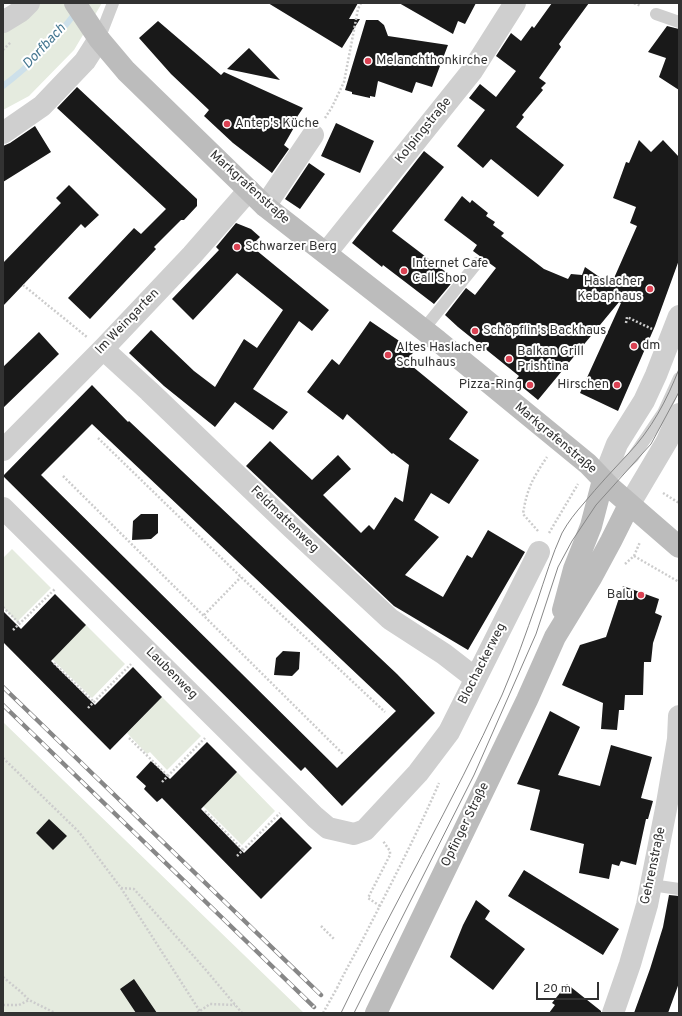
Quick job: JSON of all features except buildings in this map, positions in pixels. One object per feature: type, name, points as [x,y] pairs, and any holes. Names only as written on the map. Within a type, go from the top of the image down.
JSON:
[{"type":"street","points":[[3,22],[21,11],[29,3]]},
{"type":"street","name":"Kolpingstraße","points":[[326,254],[472,71],[515,3]]},
{"type":"street","name":"Markgrafenstraße","points":[[81,11],[99,40],[126,70],[265,206],[424,330],[559,440],[588,464],[629,505],[679,547]]},
{"type":"street","points":[[3,133],[42,106],[85,61],[99,40]]},
{"type":"street","points":[[265,206],[313,135]]},
{"type":"street","name":"Im Weingarten","points":[[3,450],[103,349],[192,255],[249,190]]},
{"type":"street","points":[[604,481],[617,444],[644,401],[656,375],[679,316]]},
{"type":"street","name":"Feldmattenweg","points":[[103,349],[154,395],[390,620],[444,654],[475,678]]},
{"type":"street","points":[[629,505],[667,441],[679,414]]},
{"type":"street","name":"Opfinger Straße","points":[[555,637],[574,569],[591,526],[604,481]]},
{"type":"street","name":"Opfinger Straße","points":[[376,1013],[527,700],[555,637],[612,541],[629,505]]},
{"type":"street","name":"Laubenweg","points":[[3,508],[315,817],[328,828],[344,832]]},
{"type":"street","name":"Blochackerweg","points":[[344,832],[354,834],[365,830],[418,773],[449,732],[541,547]]},
{"type":"street","name":"Gehrenstraße","points":[[613,1013],[630,964],[647,905],[651,885],[673,813],[679,716]]},
{"type":"lane","points":[[99,40],[113,3]]},
{"type":"lane","points":[[656,14],[679,22]]},
{"type":"lane","points":[[424,330],[477,263]]},
{"type":"lane","points":[[604,481],[633,457],[663,413],[679,378]]},
{"type":"lane","points":[[651,885],[679,889]]},
{"type":"path","points":[[313,135],[332,107],[344,82],[358,9],[362,3]]},
{"type":"path","points":[[23,285],[103,349]]},
{"type":"path","points":[[626,323],[627,317],[670,338]]},
{"type":"path","points":[[98,438],[240,577],[385,712]]},
{"type":"path","points":[[541,547],[539,531],[523,514],[526,498],[533,478],[559,440]]},
{"type":"path","points":[[541,547],[565,508],[588,464]]},
{"type":"path","points":[[63,476],[342,754]]},
{"type":"path","points":[[663,493],[679,503]]},
{"type":"path","points":[[634,556],[679,582]]},
{"type":"path","points":[[204,615],[240,577]]},
{"type":"path","points":[[13,630],[54,590]]},
{"type":"path","points":[[3,607],[20,624]]},
{"type":"path","points":[[54,663],[94,702]]},
{"type":"path","points":[[88,708],[133,663]]},
{"type":"path","points":[[129,738],[168,776]]},
{"type":"path","points":[[162,782],[203,740]]},
{"type":"path","points":[[3,758],[79,832],[121,888],[199,1012],[210,1004],[235,1005]]},
{"type":"path","points":[[323,1013],[338,988],[347,967],[421,826],[440,782]]},
{"type":"path","points":[[205,811],[242,850]]},
{"type":"path","points":[[237,856],[281,812]]},
{"type":"path","points":[[380,906],[368,898],[390,855],[390,851],[384,843]]},
{"type":"path","points":[[121,888],[134,890],[205,969],[242,1013]]},
{"type":"path","points":[[321,926],[334,938]]},
{"type":"path","points":[[3,977],[29,1000],[55,1013]]},
{"type":"path","points":[[3,1005],[19,1005],[29,1000]]},
{"type":"shaded area","points":[[36,3],[102,3],[74,50],[29,96],[3,110],[3,31]]},
{"type":"shaded area","points":[[12,549],[51,588],[17,622],[3,607],[3,558]]},
{"type":"shaded area","points":[[86,625],[125,664],[92,698],[52,659]]},
{"type":"shaded area","points":[[162,697],[201,736],[167,770],[150,752],[147,754],[127,733]]},
{"type":"shaded area","points":[[3,722],[304,1013],[3,1012]]},
{"type":"shaded area","points":[[237,772],[275,811],[242,845],[203,806]]},
{"type":"waterway","name":"Dorfbach","points":[[3,86],[42,52],[76,12]]},
{"type":"tram line","points":[[341,1013],[463,775],[502,695],[562,533],[578,510],[644,435],[664,403],[679,369]]},
{"type":"tram line","points":[[354,1013],[474,775],[536,634],[558,567],[572,541],[596,505],[651,444],[679,392]]},
{"type":"railway","points":[[3,687],[321,995]]},
{"type":"railway","points":[[3,705],[314,1007]]},
{"type":"place","name":"Melanchthonkirche","points":[[368,61]]},
{"type":"place","name":"Antep's Küche","points":[[227,124]]},
{"type":"place","name":"Schwarzer Berg","points":[[237,247]]},
{"type":"place","name":"Internet Cafe Call Shop","points":[[404,271]]},
{"type":"place","name":"Haslacher Kebaphaus","points":[[650,289]]},
{"type":"place","name":"Schöpflin's Backhaus","points":[[475,331]]},
{"type":"place","name":"dm","points":[[634,346]]},
{"type":"place","name":"Altes Haslacher Schulhaus","points":[[388,355]]},
{"type":"place","name":"Balkan Grill Prishtina","points":[[509,359]]},
{"type":"place","name":"Pizza-Ring","points":[[530,385]]},
{"type":"place","name":"Hirschen","points":[[617,385]]},
{"type":"place","name":"Balu","points":[[641,595]]}]
